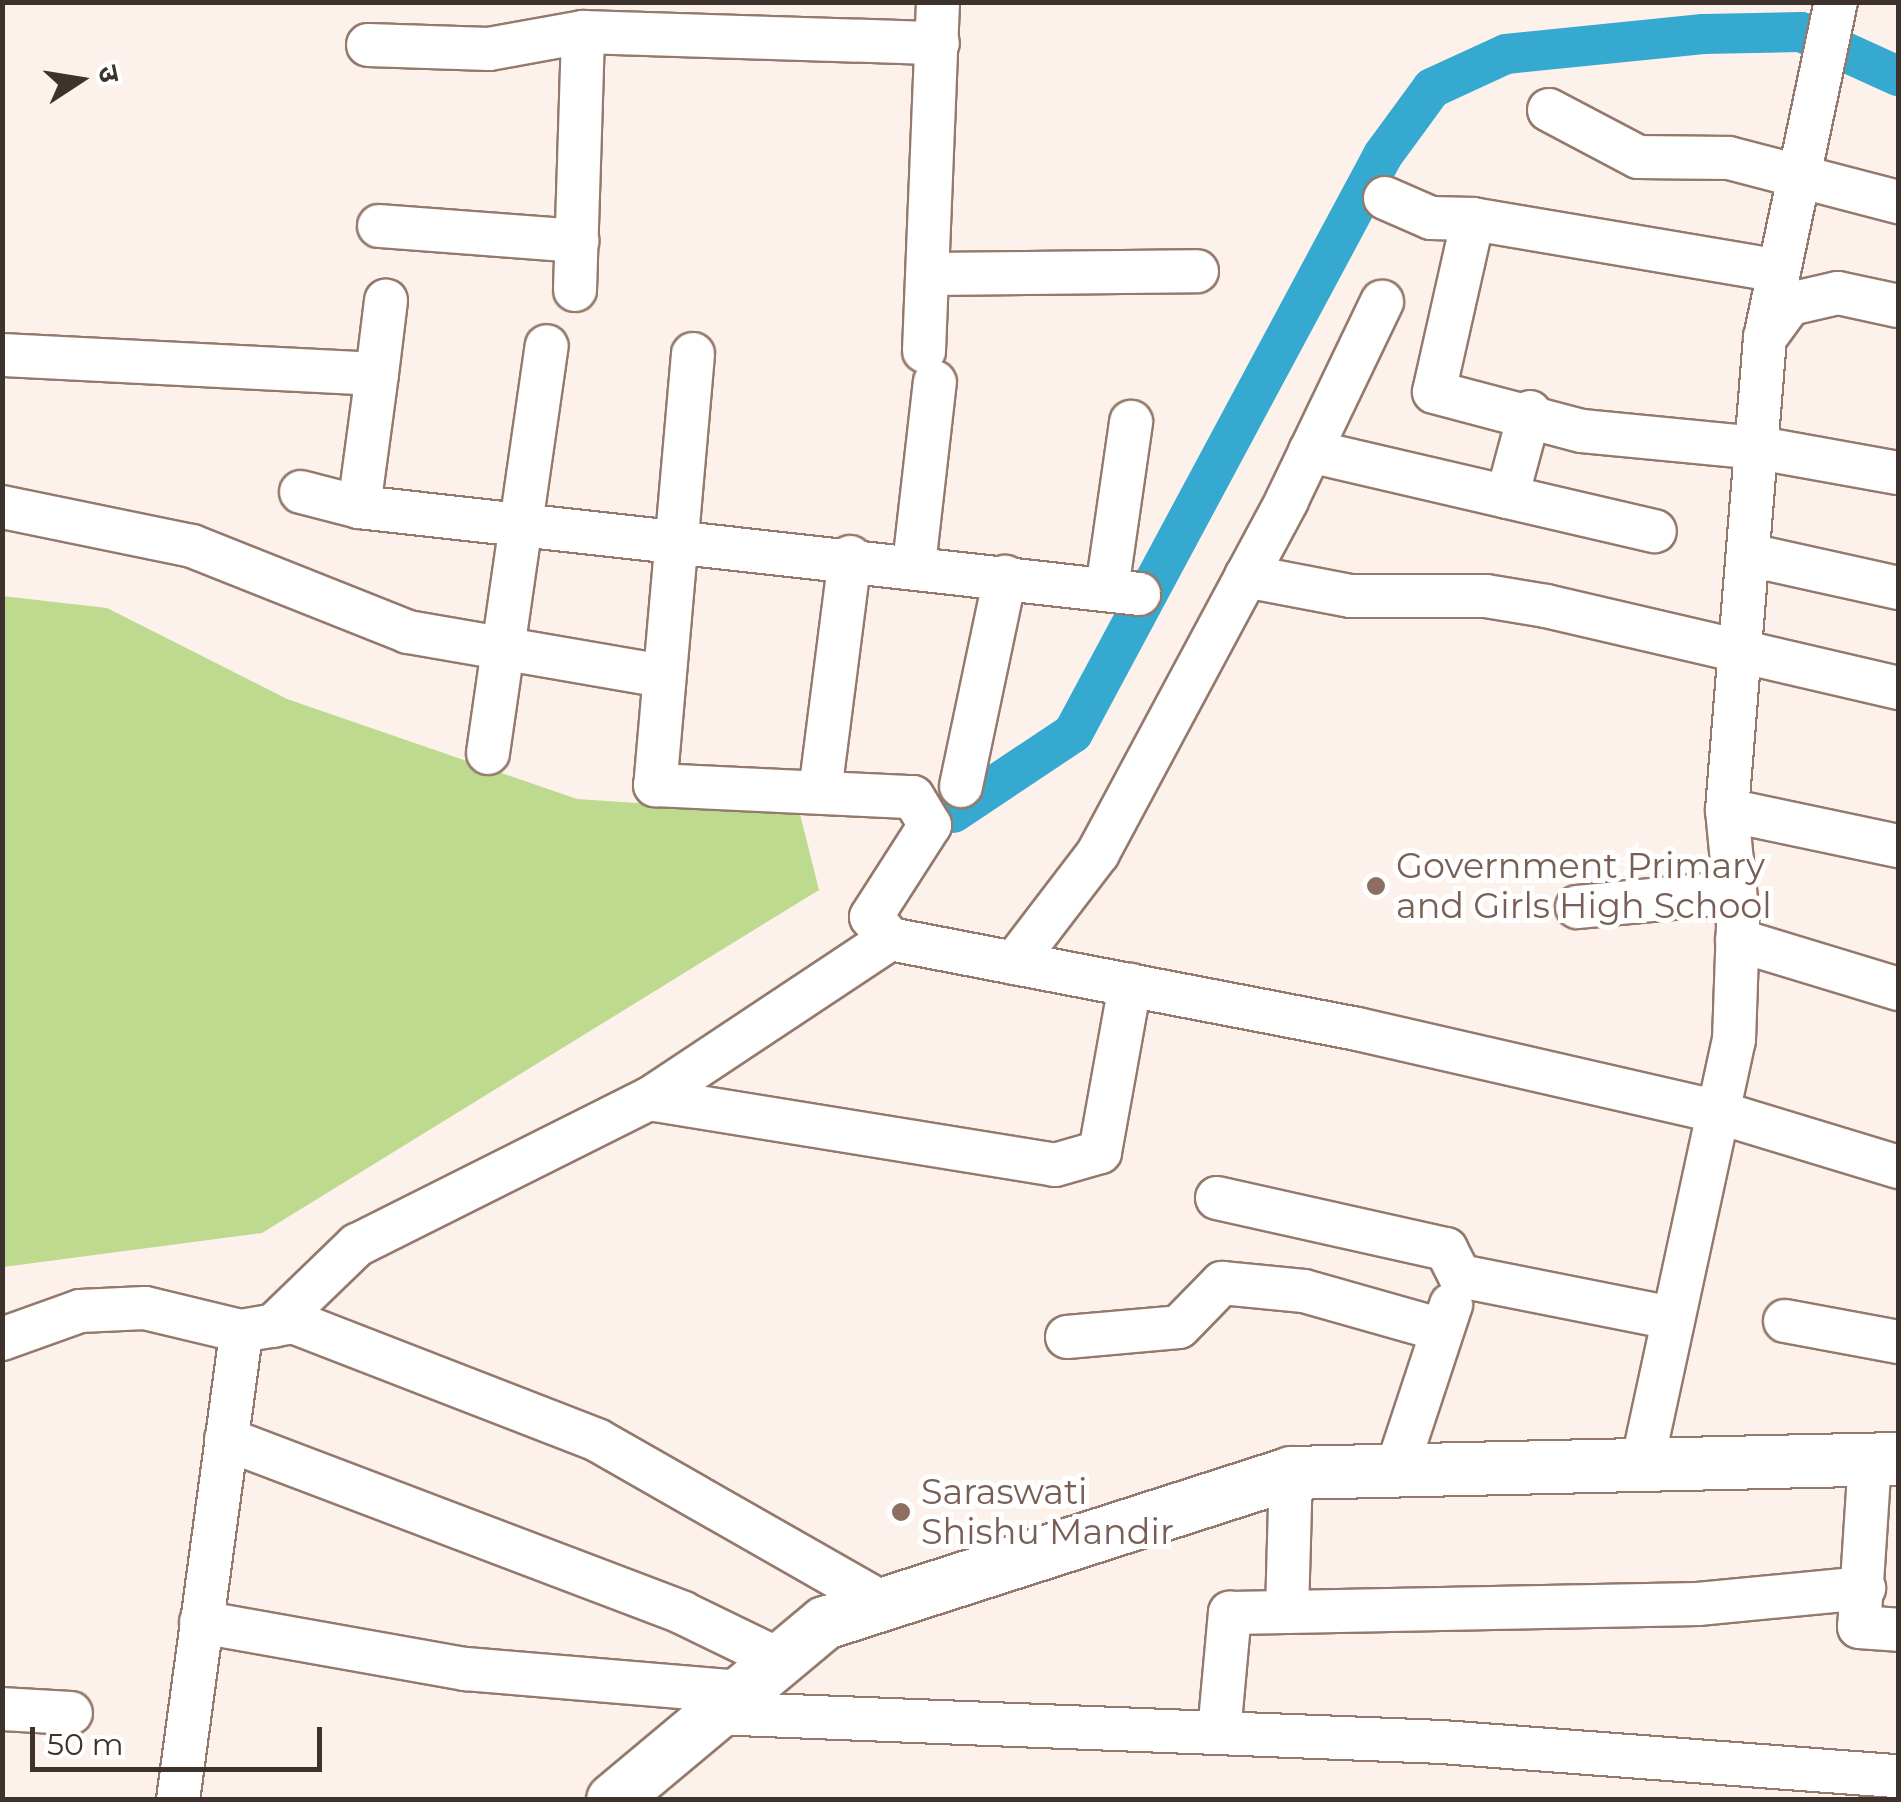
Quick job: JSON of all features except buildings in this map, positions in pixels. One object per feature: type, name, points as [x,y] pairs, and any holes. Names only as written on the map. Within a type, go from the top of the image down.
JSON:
[{"type":"street","points":[[368,45],[490,49],[584,32],[938,23],[928,274],[930,366],[914,565]]},
{"type":"street","points":[[1643,1460],[1714,1111],[1734,1040],[1737,940],[1727,810],[1754,556],[1765,338],[1774,270],[1795,170],[1832,27]]},
{"type":"street","points":[[575,290],[584,32]]},
{"type":"street","points":[[1549,110],[1638,157],[1729,158],[1795,170],[1898,202]]},
{"type":"street","points":[[1385,198],[1431,218],[1474,219],[1774,270]]},
{"type":"street","points":[[1474,219],[1434,392],[1530,412],[1582,431],[1759,448],[1898,473]]},
{"type":"street","points":[[379,226],[577,241]]},
{"type":"street","points":[[928,274],[1197,271]]},
{"type":"street","points":[[1765,338],[1790,304],[1838,293],[1898,306]]},
{"type":"street","points":[[359,507],[386,302]]},
{"type":"street","points":[[1014,963],[1098,853],[1246,576],[1382,302]]},
{"type":"street","points":[[488,753],[546,346]]},
{"type":"street","points":[[693,354],[672,542],[655,785],[914,796],[930,824],[870,917],[890,939],[1130,986],[1714,1111],[1898,1167]]},
{"type":"street","points":[[2,356],[377,374]]},
{"type":"street","points":[[1507,497],[1530,412]]},
{"type":"street","points":[[301,492],[359,507],[672,542],[850,557],[1123,592],[1131,422]]},
{"type":"street","points":[[1310,451],[1655,530]]},
{"type":"street","points":[[2,507],[192,546],[408,632],[503,652],[662,676]]},
{"type":"street","points":[[1754,556],[1898,588]]},
{"type":"street","points":[[820,792],[850,557]]},
{"type":"street","points":[[1246,576],[1351,596],[1486,596],[1745,658],[1898,688]]},
{"type":"street","points":[[961,786],[1005,577]]},
{"type":"street","points":[[1727,810],[1898,846]]},
{"type":"street","points":[[1577,907],[1735,892]]},
{"type":"street","points":[[178,1800],[226,1439],[257,1328],[357,1245],[650,1099],[890,939]]},
{"type":"street","points":[[1737,940],[1898,989]]},
{"type":"street","points":[[650,1099],[1056,1165],[1100,1152],[1130,986]]},
{"type":"street","points":[[1217,1198],[1446,1249],[1460,1276],[1398,1465]]},
{"type":"street","points":[[1460,1276],[1672,1318]]},
{"type":"street","points":[[1067,1337],[1179,1326],[1222,1284],[1304,1290],[1442,1330]]},
{"type":"street","points":[[2,1339],[80,1310],[145,1308],[257,1328],[293,1322],[596,1440],[884,1604]]},
{"type":"street","points":[[1785,1320],[1898,1342]]},
{"type":"street","points":[[226,1439],[683,1613],[780,1660]]},
{"type":"street","points":[[613,1800],[825,1623],[1291,1473],[1398,1465],[1884,1459],[1858,1627],[1898,1630]]},
{"type":"street","points":[[1288,1612],[1291,1473]]},
{"type":"street","points":[[1219,1733],[1230,1613],[1698,1604],[1864,1588]]},
{"type":"street","points":[[201,1622],[466,1668],[727,1703],[1219,1733],[1442,1742],[1761,1785],[1898,1776]]},
{"type":"street","points":[[2,1709],[71,1713]]},
{"type":"green space","points":[[2,596],[107,608],[287,699],[577,799],[800,814],[819,890],[262,1233],[3,1267]]},
{"type":"waterway","points":[[953,813],[1073,733],[1383,155],[1432,88],[1506,54],[1703,34],[1801,32],[1898,76]]},
{"type":"place","name":"Government Primary and Girls High School","points":[[1376,886]]},
{"type":"place","name":"Saraswati Shishu Mandir","points":[[901,1512]]}]
